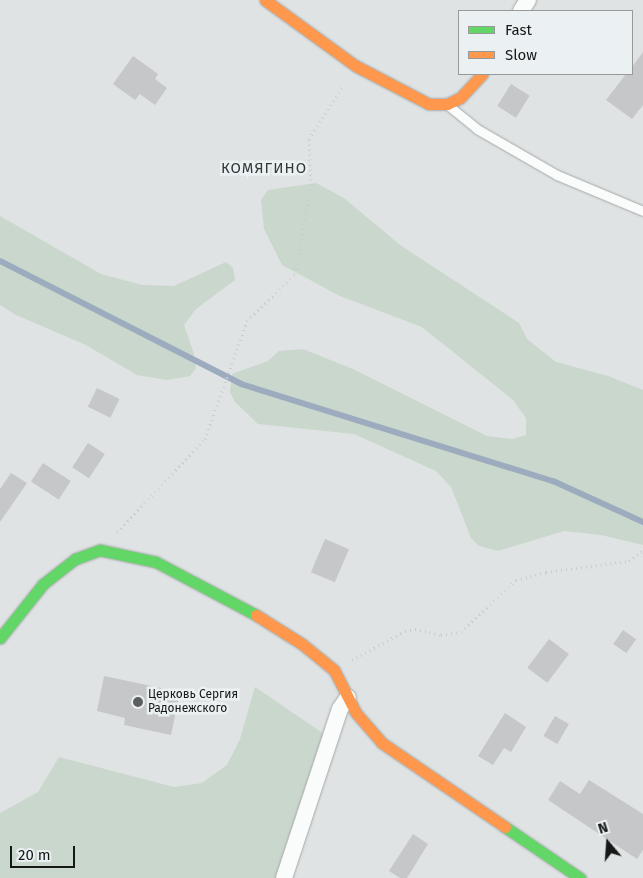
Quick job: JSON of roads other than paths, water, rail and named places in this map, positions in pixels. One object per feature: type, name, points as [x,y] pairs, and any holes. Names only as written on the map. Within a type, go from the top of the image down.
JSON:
[{"type":"street","points":[[265,0],[356,66],[429,104],[447,104],[474,86],[481,75]]},
{"type":"street","points":[[2,631],[61,568],[100,550],[156,562],[226,597],[302,644],[334,670],[366,727],[397,755],[580,878]]},
{"type":"street","points":[[284,878],[340,709],[348,697]]},
{"type":"lane","points":[[447,104],[477,129],[557,175],[643,211]]},
{"type":"waterway","points":[[0,261],[241,384],[553,481],[643,522]]},
{"type":"place","name":"Церковь Сергия Радонежского","points":[[138,702]]},
{"type":"district","name":"КОМЯГИНО","points":[[264,169]]}]
